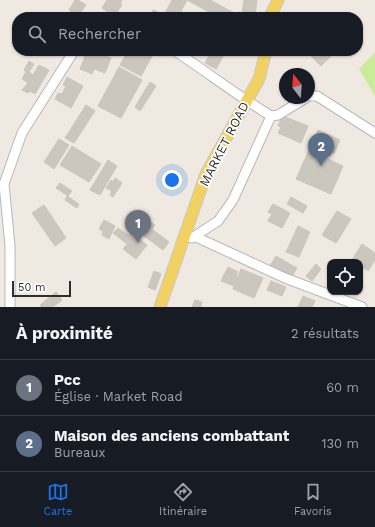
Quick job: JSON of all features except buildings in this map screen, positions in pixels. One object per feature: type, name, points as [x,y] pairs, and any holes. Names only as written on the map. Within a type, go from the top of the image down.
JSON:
[{"type":"main road","points":[[272,12],[278,0]]},
{"type":"main road","name":"MARKET ROAD","points":[[160,307],[206,174],[259,79],[265,56]]},
{"type":"street","points":[[10,307],[10,246],[4,184],[22,133],[71,56]]},
{"type":"street","points":[[182,56],[246,101],[270,116],[278,115],[296,104]]},
{"type":"street","points":[[315,96],[375,133]]},
{"type":"street","points":[[182,241],[196,237],[218,221],[233,200],[270,116]]},
{"type":"street","points":[[196,237],[285,278],[362,307]]},
{"type":"green space","points":[[375,52],[375,96],[359,69]]},
{"type":"place","name":"Maison des anciens combattant","points":[[321,166]]},
{"type":"place","name":"Pcc","points":[[138,243]]}]
